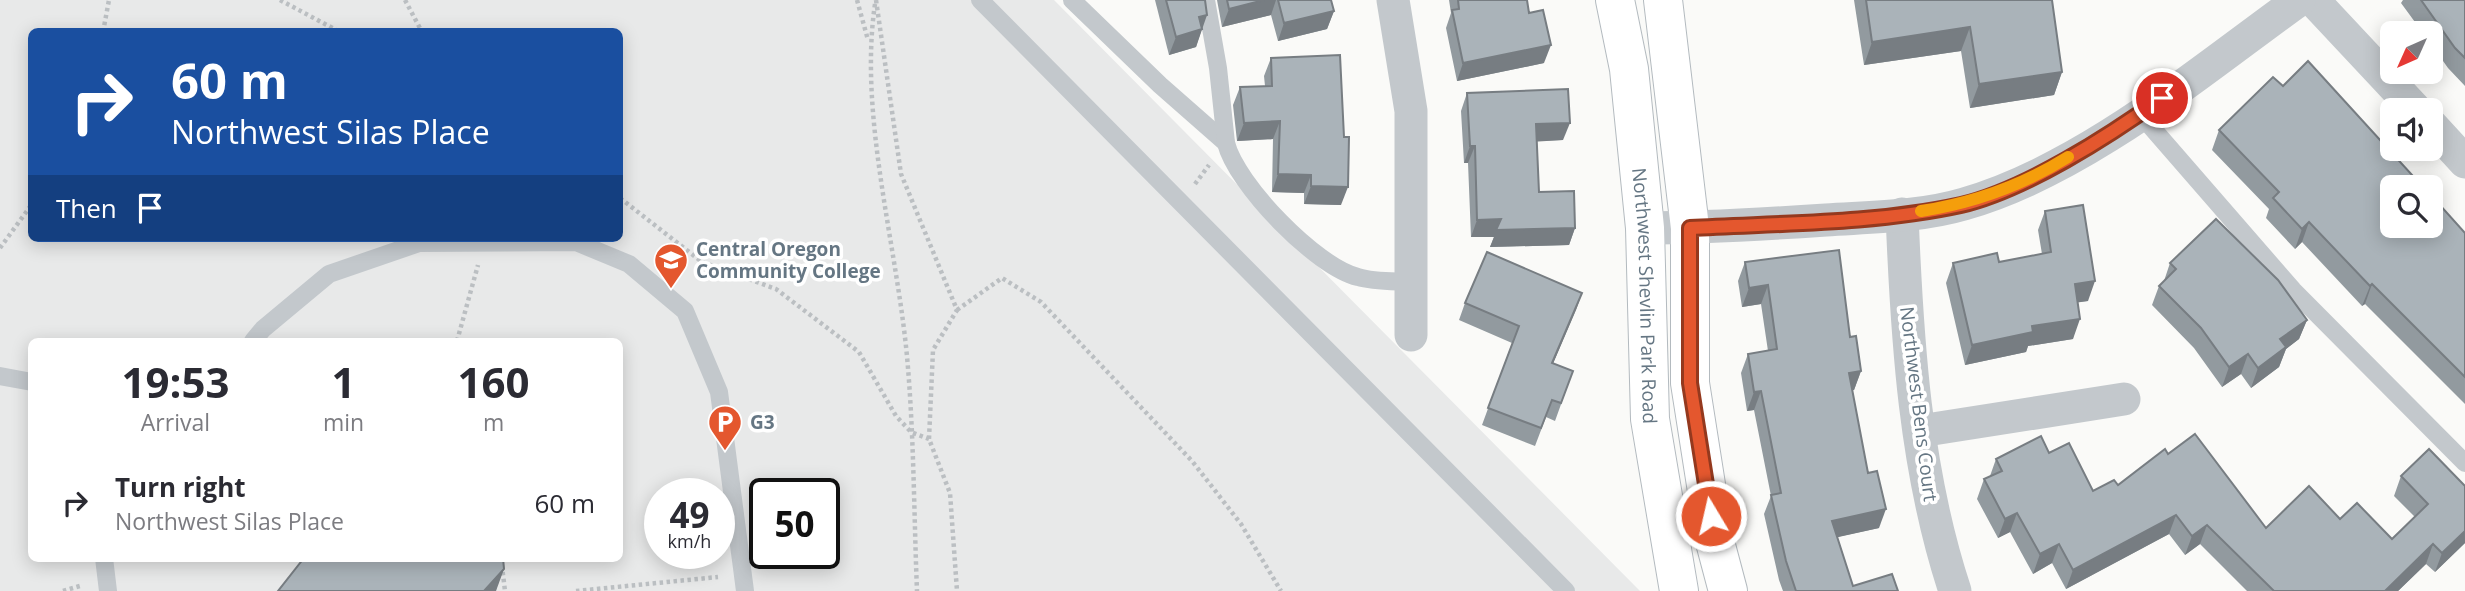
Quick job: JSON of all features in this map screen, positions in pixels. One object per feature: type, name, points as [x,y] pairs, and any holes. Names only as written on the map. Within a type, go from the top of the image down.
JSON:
[{"type":"main road","name":"Northwest Shevlin Park Road","points":[[1615,0],[1629,69],[1645,228],[1650,419],[1679,591]]},
{"type":"main road","points":[[1663,0],[1690,228],[1690,383],[1715,542],[1728,591]]},
{"type":"street","points":[[1394,0],[1411,111],[1411,335]]},
{"type":"street","points":[[1645,228],[1690,228],[1902,214],[1963,204],[2043,173],[2140,114],[2299,0]]},
{"type":"street","points":[[2313,0],[2405,98]]},
{"type":"street","points":[[2443,138],[2465,162]]},
{"type":"street","name":"Northwest Bens Court","points":[[1902,214],[1907,335],[1920,431],[1933,514],[1955,591]]},
{"type":"street","points":[[1920,431],[2124,399]]},
{"type":"lane","points":[[980,0],[1566,591]]},
{"type":"lane","points":[[1072,0],[1160,85],[1226,142]]},
{"type":"lane","points":[[1206,0],[1218,68],[1226,142],[1229,154],[1243,178],[1319,257],[1357,277],[1411,282]]},
{"type":"lane","points":[[2140,114],[2293,290],[2465,463]]},
{"type":"lane","points":[[256,338],[330,274],[419,243],[452,242]]},
{"type":"lane","points":[[576,242],[629,264],[685,311],[719,392],[744,583]]},
{"type":"lane","points":[[0,376],[28,381]]},
{"type":"lane","points":[[104,562],[108,591]]},
{"type":"path","points":[[104,28],[109,0]]},
{"type":"path","points":[[280,0],[332,28]]},
{"type":"path","points":[[405,0],[420,28]]},
{"type":"path","points":[[857,0],[869,42],[879,156],[908,367],[917,591]]},
{"type":"path","points":[[869,42],[876,0]]},
{"type":"path","points":[[876,0],[901,174],[957,310]]},
{"type":"path","points":[[1180,204],[1226,142]]},
{"type":"path","points":[[623,200],[702,262],[776,289],[859,352],[896,416],[911,432],[929,439]]},
{"type":"path","points":[[0,248],[28,210]]},
{"type":"path","points":[[458,338],[485,242]]},
{"type":"path","points":[[957,591],[950,493],[929,439],[933,350],[957,310],[1002,278],[1041,302],[1192,461],[1241,524],[1281,591]]},
{"type":"path","points":[[501,562],[505,591]]},
{"type":"path","points":[[576,591],[744,583]]},
{"type":"shaded area","name":"Central Oregon Community College","points":[[0,0],[1054,0],[1640,591],[0,591]]},
{"type":"building","points":[[1166,0],[1205,0],[1207,15],[1199,17],[1202,29],[1176,37]]},
{"type":"building","points":[[1227,0],[1264,0],[1229,9]]},
{"type":"building","points":[[1278,0],[1331,0],[1334,11],[1284,23]]},
{"type":"building","points":[[1458,0],[1527,0],[1529,13],[1543,10],[1551,45],[1463,63],[1452,10],[1459,9]]},
{"type":"building","points":[[1866,0],[2052,0],[2062,72],[1979,84],[1970,27],[1872,42]]},
{"type":"building","points":[[2421,0],[2465,0],[2465,58],[2443,31],[2443,21],[2436,21]]},
{"type":"building","points":[[1340,55],[1344,137],[1349,137],[1348,187],[1311,186],[1311,175],[1278,174],[1280,121],[1244,123],[1240,87],[1272,86],[1271,58]]},
{"type":"building","points":[[2308,61],[2380,140],[2380,161],[2399,161],[2412,175],[2380,175],[2380,238],[2443,238],[2443,208],[2465,233],[2465,377],[2372,284],[2370,286],[2309,222],[2302,229],[2273,198],[2279,192],[2219,130],[2273,77],[2283,86]]},
{"type":"building","points":[[1568,89],[1570,123],[1536,124],[1539,192],[1574,191],[1575,228],[1496,230],[1501,219],[1477,220],[1475,146],[1470,146],[1467,93]]},
{"type":"building","points":[[2083,205],[2095,281],[2075,284],[2080,319],[2032,326],[2033,332],[1972,345],[1953,263],[1997,253],[1999,262],[2051,252],[2045,211]]},
{"type":"building","points":[[2216,219],[2278,280],[2307,320],[2280,339],[2286,347],[2258,368],[2248,354],[2229,367],[2201,328],[2159,286],[2176,269],[2170,263]]},
{"type":"building","points":[[1839,250],[1850,337],[1856,336],[1861,371],[1849,373],[1868,473],[1877,471],[1886,509],[1832,521],[1853,586],[1892,574],[1898,591],[1796,591],[1786,561],[1771,495],[1781,493],[1761,391],[1754,392],[1748,354],[1777,349],[1768,285],[1749,288],[1745,262]]},
{"type":"building","points":[[1487,252],[1582,293],[1552,363],[1573,371],[1561,403],[1552,400],[1541,428],[1488,408],[1519,326],[1465,303]]},
{"type":"building","points":[[2195,434],[2266,528],[2309,486],[2340,519],[2357,503],[2392,539],[2428,504],[2401,476],[2429,449],[2465,486],[2465,531],[2442,553],[2433,544],[2385,591],[2274,591],[2207,525],[2192,536],[2176,515],[2073,570],[2059,544],[2040,554],[2017,513],[2005,519],[1984,479],[2002,471],[1996,459],[2041,436],[2049,453],[2069,443],[2093,491],[2114,480],[2118,485],[2165,449],[2168,454]]},
{"type":"building","points":[[301,562],[503,562],[504,569],[484,591],[278,591]]},
{"type":"slow traffic","points":[[1921,211],[1963,204],[2043,173],[2068,157]]},
{"type":"place","name":"Central Oregon Community College","points":[[671,290]]},
{"type":"place","name":"G3","points":[[725,452]]},
{"type":"route","points":[[1711,516],[1690,383],[1690,228],[1891,216],[1963,204],[2043,173],[2162,98]]}]
